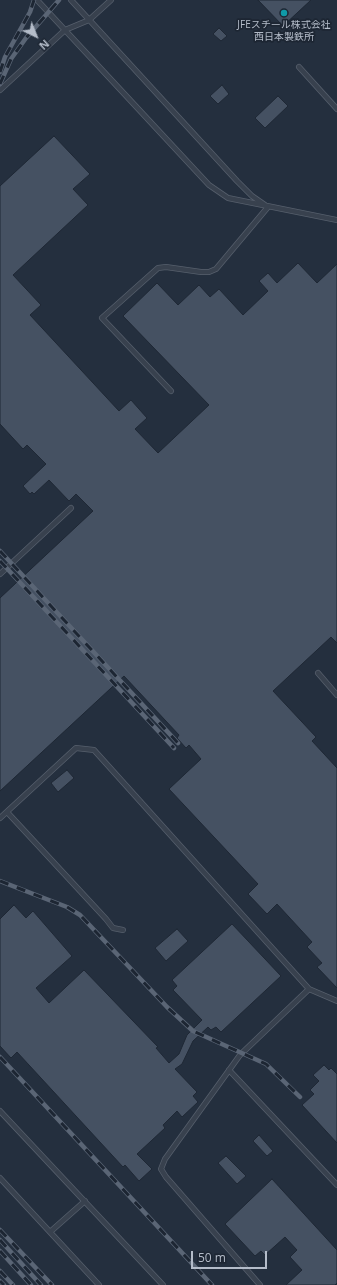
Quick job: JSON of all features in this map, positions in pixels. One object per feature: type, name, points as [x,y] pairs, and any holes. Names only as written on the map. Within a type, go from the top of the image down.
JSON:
[{"type":"lane","points":[[37,0],[209,186],[228,198],[337,220]]},
{"type":"lane","points":[[71,0],[237,181],[252,196],[268,207]]},
{"type":"lane","points":[[0,90],[65,30],[89,20],[111,0]]},
{"type":"lane","points":[[299,68],[337,109]]},
{"type":"lane","points":[[171,391],[102,318],[158,268],[166,267],[201,272],[209,272],[216,269],[268,207]]},
{"type":"lane","points":[[0,574],[70,508]]},
{"type":"lane","points":[[318,674],[337,695]]},
{"type":"lane","points":[[0,818],[76,748],[94,750],[309,989],[337,1001]]},
{"type":"lane","points":[[7,812],[106,919],[112,928],[123,930]]},
{"type":"lane","points":[[260,1285],[166,1177],[161,1169],[165,1159],[240,1055],[309,989]]},
{"type":"lane","points":[[229,1070],[337,1185]]},
{"type":"lane","points":[[0,1111],[163,1285]]},
{"type":"lane","points":[[0,1178],[99,1285]]},
{"type":"lane","points":[[50,1232],[85,1201]]},
{"type":"building","name":"JFEスチール株式会社 西日本製鉄所","points":[[258,0],[311,0],[283,26]]},
{"type":"building","points":[[219,28],[227,36],[221,41],[213,34]]},
{"type":"building","points":[[222,85],[229,94],[218,104],[210,96]]},
{"type":"building","points":[[278,96],[288,106],[265,128],[255,118]]},
{"type":"building","points":[[54,136],[90,174],[73,189],[88,205],[13,275],[41,305],[30,315],[119,411],[131,400],[147,418],[135,429],[158,453],[209,405],[123,316],[157,283],[178,305],[199,285],[210,297],[219,289],[243,315],[268,291],[259,281],[268,273],[277,283],[298,263],[317,283],[337,264],[337,643],[331,637],[273,691],[316,737],[312,741],[337,768],[337,988],[317,967],[322,963],[307,947],[312,942],[277,904],[267,914],[248,894],[258,884],[169,789],[201,759],[189,745],[186,748],[177,738],[179,735],[124,676],[0,791],[0,598],[93,511],[76,494],[69,501],[49,480],[34,494],[32,492],[30,494],[23,486],[46,464],[27,445],[23,449],[0,424],[0,186]]},
{"type":"building","points":[[67,770],[74,778],[58,792],[51,783]]},
{"type":"building","points":[[14,905],[26,918],[33,911],[72,956],[36,988],[49,1003],[84,970],[158,1047],[156,1048],[169,1063],[179,1054],[187,1035],[202,1020],[173,990],[177,986],[172,980],[232,924],[281,976],[221,1032],[216,1027],[211,1030],[208,1027],[193,1041],[182,1064],[175,1069],[197,1092],[193,1096],[198,1102],[182,1117],[177,1111],[163,1125],[165,1128],[137,1154],[152,1169],[139,1181],[125,1165],[123,1167],[17,1052],[11,1058],[0,1046],[0,919]]},
{"type":"building","points":[[177,929],[188,941],[166,961],[155,948]]},
{"type":"building","points":[[324,1065],[329,1070],[331,1068],[337,1074],[337,1143],[302,1105],[314,1094],[310,1090],[319,1081],[313,1075]]},
{"type":"building","points":[[259,1135],[273,1151],[267,1156],[253,1141]]},
{"type":"building","points":[[226,1156],[246,1176],[237,1184],[218,1163]]},
{"type":"building","points":[[272,1179],[337,1250],[337,1283],[335,1285],[286,1285],[302,1270],[290,1257],[297,1250],[285,1237],[265,1255],[261,1251],[255,1256],[225,1224]]},
{"type":"railway","points":[[0,72],[5,57],[30,12],[34,0]]},
{"type":"railway","points":[[0,84],[11,59],[26,38],[59,0]]},
{"type":"railway","points":[[0,551],[178,743]]},
{"type":"railway","points":[[0,561],[174,748]]},
{"type":"railway","points":[[0,881],[67,907],[80,915],[167,1007],[193,1031],[266,1064],[300,1097]]},
{"type":"railway","points":[[0,1057],[212,1285]]},
{"type":"railway","points":[[0,1230],[52,1285]]},
{"type":"railway","points":[[0,1240],[41,1285]]},
{"type":"railway","points":[[0,1251],[31,1285]]},
{"type":"railway","points":[[0,1271],[13,1285]]},
{"type":"railway","points":[[0,1281],[4,1285]]},
{"type":"place","name":"JFEスチール株式会社 西日本製鉄所","points":[[284,13]]}]
